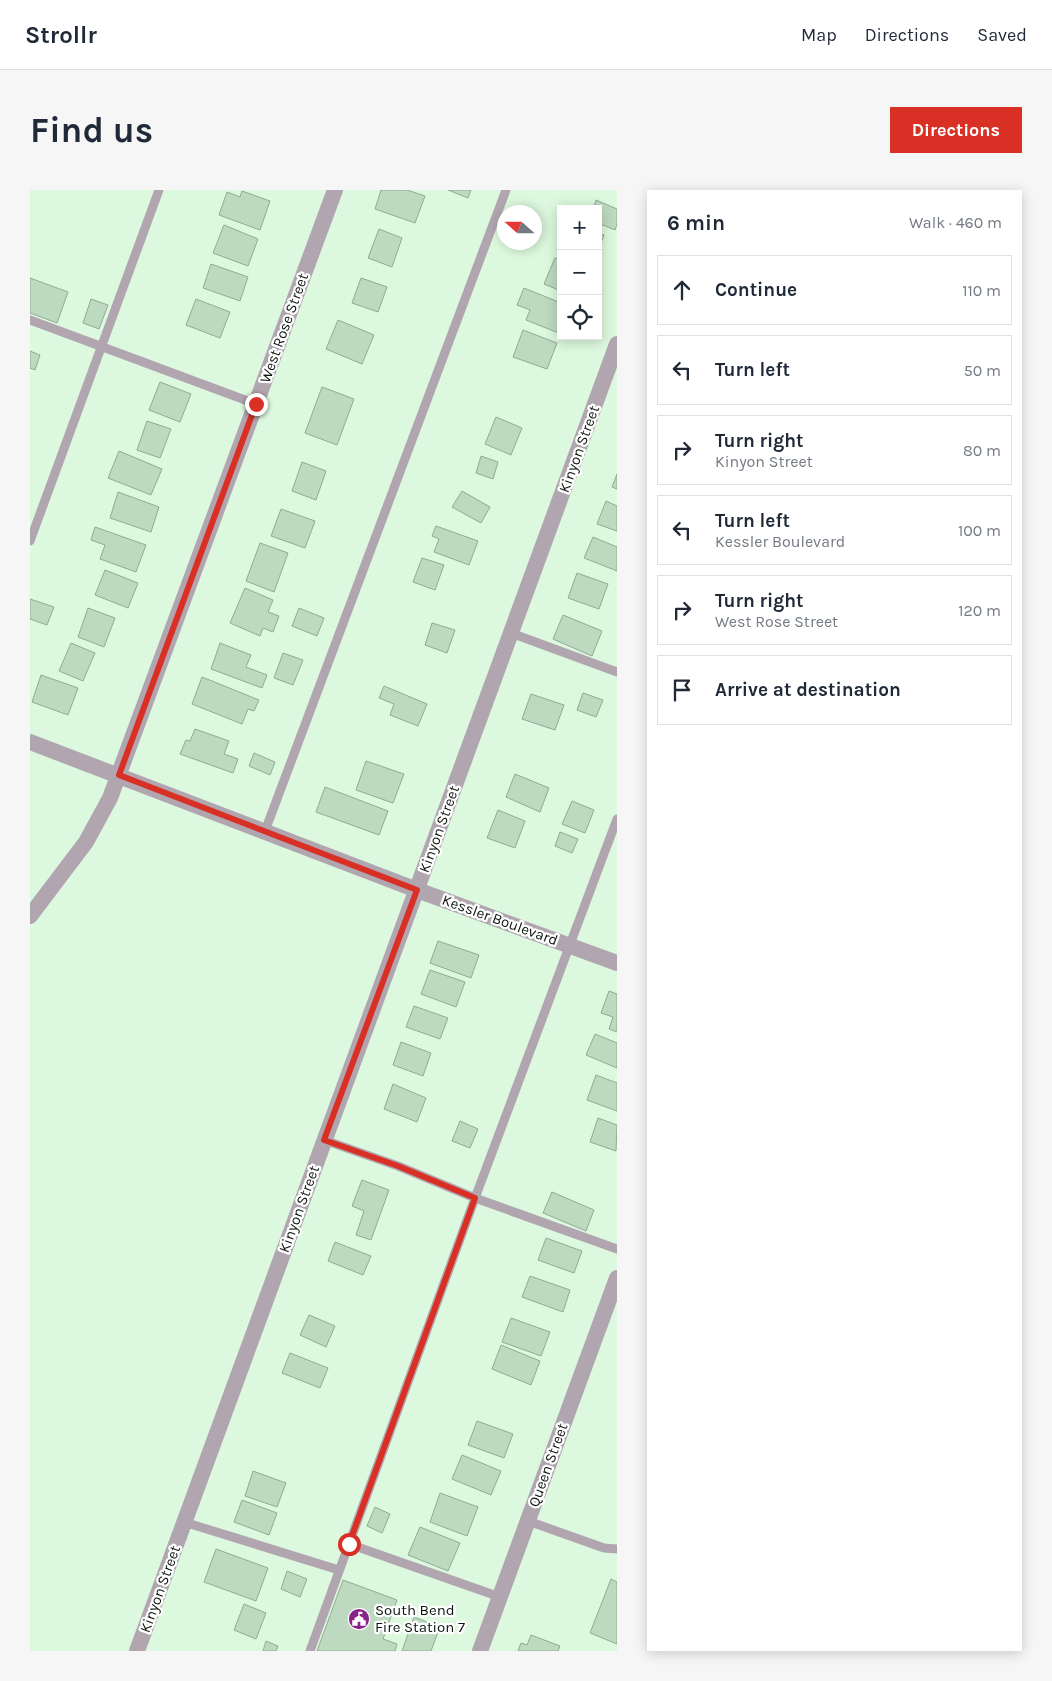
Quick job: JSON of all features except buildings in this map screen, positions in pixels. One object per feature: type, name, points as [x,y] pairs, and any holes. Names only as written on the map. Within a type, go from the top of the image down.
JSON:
[{"type":"street","name":"West Rose Street","points":[[119,775],[335,190]]},
{"type":"street","name":"Kinyon Street","points":[[137,1651],[617,344]]},
{"type":"street","name":"Kessler Boulevard","points":[[30,742],[417,890],[617,962]]},
{"type":"street","points":[[30,916],[86,842],[110,798],[119,775]]},
{"type":"street","name":"Queen Street","points":[[480,1651],[617,1278]]},
{"type":"lane","points":[[30,541],[159,190]]},
{"type":"lane","points":[[265,832],[506,190]]},
{"type":"lane","points":[[30,320],[256,404]]},
{"type":"lane","points":[[511,633],[617,672]]},
{"type":"lane","points":[[310,1651],[475,1198],[617,819]]},
{"type":"lane","points":[[324,1140],[398,1166],[475,1198],[617,1249]]},
{"type":"lane","points":[[528,1521],[604,1548],[617,1549]]},
{"type":"lane","points":[[184,1522],[339,1570]]},
{"type":"lane","points":[[349,1544],[500,1597]]},
{"type":"place","name":"South Bend Fire Station 7","points":[[359,1619]]},
{"type":"route","points":[[256,404],[119,775],[417,890],[324,1140],[398,1166],[475,1198],[349,1544]]}]
